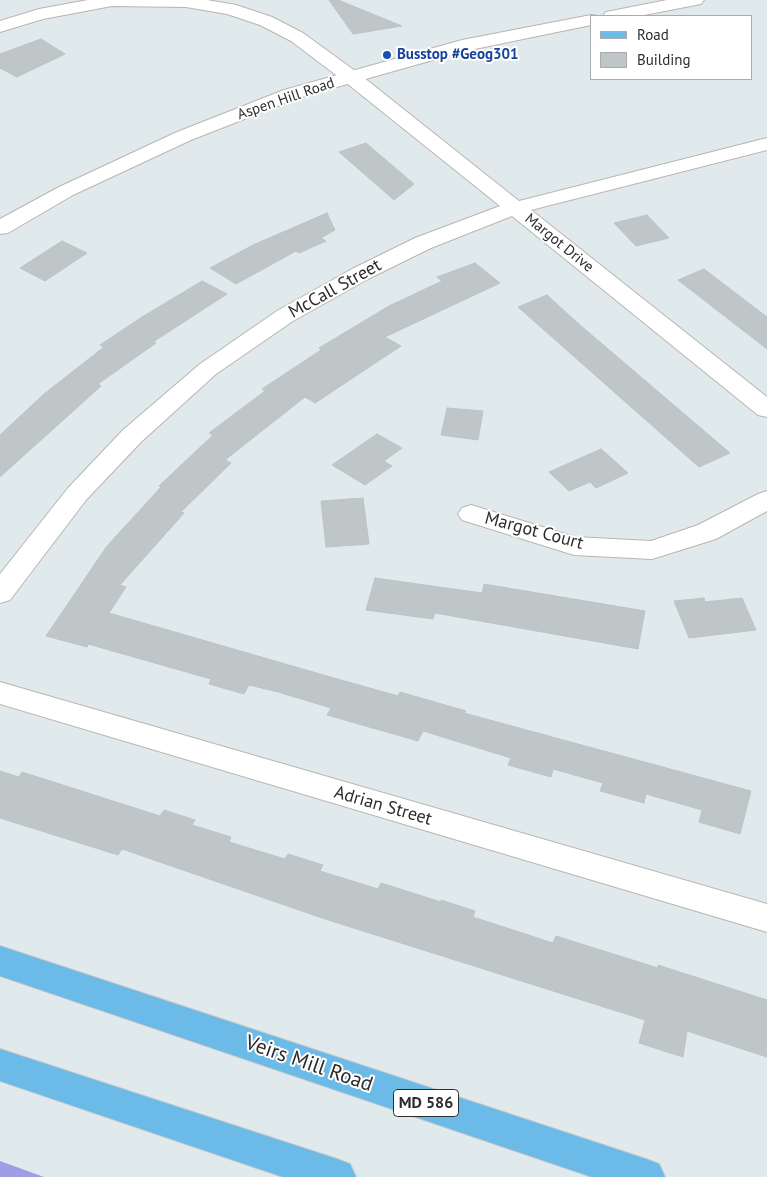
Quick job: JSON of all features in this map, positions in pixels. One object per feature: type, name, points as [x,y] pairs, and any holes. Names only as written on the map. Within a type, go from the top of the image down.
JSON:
[{"type":"main road","name":"Veirs Mill Road","points":[[0,961],[646,1177]]},
{"type":"main road","points":[[0,1065],[337,1177]]},
{"type":"street","points":[[617,15],[695,0]]},
{"type":"street","name":"Margot Drive","points":[[0,27],[39,14],[112,1],[186,2],[230,9],[266,21],[297,36],[767,408]]},
{"type":"street","name":"Aspen Hill Road","points":[[0,228],[66,191],[184,136],[291,94],[462,46],[590,20]]},
{"type":"street","name":"McCall Street","points":[[0,593],[84,487],[132,436],[208,369],[285,316],[360,274],[424,243],[515,208],[767,144]]},
{"type":"street","name":"Margot Court","points":[[472,514],[574,546],[652,550],[707,532],[767,500]]},
{"type":"street","name":"Adrian Street","points":[[0,693],[767,918]]},
{"type":"shaded area","points":[[0,1161],[44,1177],[0,1177]]},
{"type":"building","points":[[329,0],[338,0],[402,26],[353,34]]},
{"type":"building","points":[[41,39],[65,54],[17,77],[0,68],[0,54]]},
{"type":"building","points":[[366,143],[414,184],[394,200],[339,152]]},
{"type":"building","points":[[327,213],[335,230],[321,238],[326,241],[299,253],[296,251],[236,284],[210,268],[253,245]]},
{"type":"building","points":[[647,215],[669,238],[636,246],[614,223]]},
{"type":"building","points":[[62,241],[87,253],[45,281],[20,268]]},
{"type":"building","points":[[475,263],[500,283],[385,337],[401,346],[315,403],[305,397],[225,460],[231,463],[181,512],[184,513],[120,585],[126,587],[109,613],[398,696],[400,692],[466,711],[464,713],[751,791],[740,834],[699,822],[702,810],[646,794],[644,803],[600,791],[603,783],[553,769],[551,777],[508,765],[511,758],[423,731],[418,741],[327,715],[331,708],[278,692],[249,685],[244,694],[209,684],[211,679],[88,644],[87,647],[46,636],[107,546],[161,487],[159,486],[213,435],[209,433],[265,391],[262,389],[321,350],[319,348],[389,306],[442,281],[437,277]]},
{"type":"building","points":[[704,269],[767,317],[767,349],[678,280]]},
{"type":"building","points":[[202,281],[227,294],[153,342],[156,343],[98,384],[101,386],[0,477],[0,435],[44,394],[104,347],[100,345]]},
{"type":"building","points":[[547,295],[730,453],[699,467],[518,307]]},
{"type":"building","points":[[447,408],[483,411],[478,440],[441,435]]},
{"type":"building","points":[[377,434],[402,448],[384,461],[392,466],[365,485],[332,465]]},
{"type":"building","points":[[601,449],[628,473],[596,488],[590,482],[569,491],[549,472]]},
{"type":"building","points":[[363,498],[369,544],[326,547],[321,501]]},
{"type":"building","points":[[375,578],[482,593],[484,584],[645,611],[638,649],[435,613],[433,619],[366,610]]},
{"type":"building","points":[[704,598],[705,602],[742,598],[756,630],[689,638],[674,601]]},
{"type":"building","points":[[0,771],[19,777],[22,772],[160,816],[164,810],[195,820],[192,825],[231,837],[229,842],[285,859],[288,854],[323,865],[320,871],[378,889],[381,883],[441,902],[441,900],[475,911],[473,917],[553,943],[556,936],[658,968],[658,965],[767,1000],[767,1057],[687,1031],[683,1057],[639,1043],[645,1020],[325,919],[122,849],[118,855],[0,818]]},
{"type":"place","name":"Busstop #Geog301","points":[[387,55]]}]
